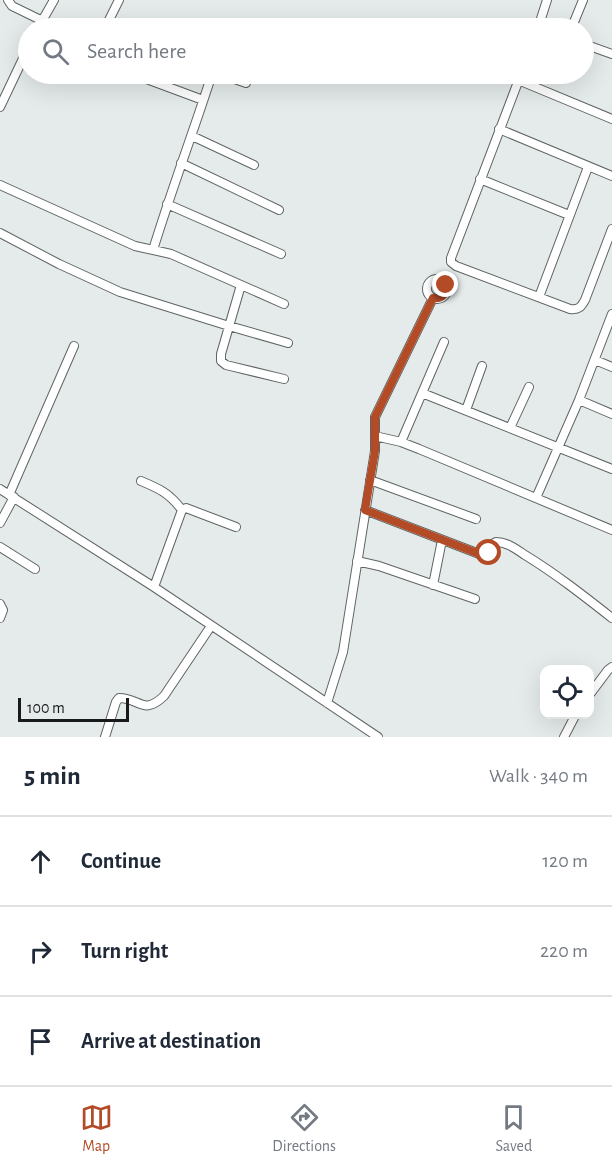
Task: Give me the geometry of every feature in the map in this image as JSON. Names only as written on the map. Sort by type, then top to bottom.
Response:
[{"type":"street","points":[[8,0],[12,6],[30,18]]},
{"type":"street","points":[[44,18],[54,0]]},
{"type":"street","points":[[110,18],[119,0]]},
{"type":"street","points":[[541,18],[547,0]]},
{"type":"street","points":[[575,18],[583,0]]},
{"type":"street","points":[[594,48],[612,54]]},
{"type":"street","points":[[0,107],[18,69]]},
{"type":"street","points":[[160,84],[203,100]]},
{"type":"street","points":[[153,250],[166,204],[209,84]]},
{"type":"street","points":[[516,84],[451,262],[456,266],[576,310],[585,300],[612,229]]},
{"type":"street","points":[[534,84],[612,119]]},
{"type":"street","points":[[499,129],[612,176]]},
{"type":"street","points":[[192,136],[254,165]]},
{"type":"street","points":[[181,163],[279,210]]},
{"type":"street","points":[[539,297],[588,167]]},
{"type":"street","points":[[480,178],[569,215]]},
{"type":"street","points":[[0,185],[135,246],[171,254],[284,304]]},
{"type":"street","points":[[166,204],[281,254]]},
{"type":"street","points":[[0,233],[68,268],[120,291],[288,343]]},
{"type":"street","points":[[241,285],[221,361],[226,365],[284,379]]},
{"type":"street","points":[[327,703],[343,652],[370,480],[375,417],[433,298]]},
{"type":"street","points":[[536,498],[579,400],[612,314]]},
{"type":"street","points":[[401,442],[444,342]]},
{"type":"street","points":[[0,523],[74,346]]},
{"type":"street","points":[[595,360],[612,367]]},
{"type":"street","points":[[466,410],[482,366]]},
{"type":"street","points":[[510,428],[529,387]]},
{"type":"street","points":[[422,393],[612,470]]},
{"type":"street","points":[[579,400],[612,414]]},
{"type":"street","points":[[375,436],[401,442],[612,530]]},
{"type":"street","points":[[370,480],[476,519]]},
{"type":"street","points":[[141,481],[167,492],[182,510]]},
{"type":"street","points":[[0,489],[154,587],[378,737]]},
{"type":"street","points":[[182,510],[186,508],[236,527]]},
{"type":"street","points":[[154,587],[182,510]]},
{"type":"street","points":[[365,510],[485,556],[488,555],[494,543],[507,544],[568,584],[612,618]]},
{"type":"street","points":[[433,585],[442,540]]},
{"type":"street","points":[[0,548],[35,569]]},
{"type":"street","points":[[357,561],[379,566],[475,599]]},
{"type":"street","points":[[0,604],[3,610],[0,618]]},
{"type":"street","points":[[105,737],[119,698],[143,706],[158,702],[211,626]]},
{"type":"street","points":[[594,689],[612,667]]},
{"type":"street","points":[[564,737],[573,719]]},
{"type":"route","points":[[446,285],[444,296],[433,298],[375,417],[375,451],[365,510],[482,555],[489,553]]}]
